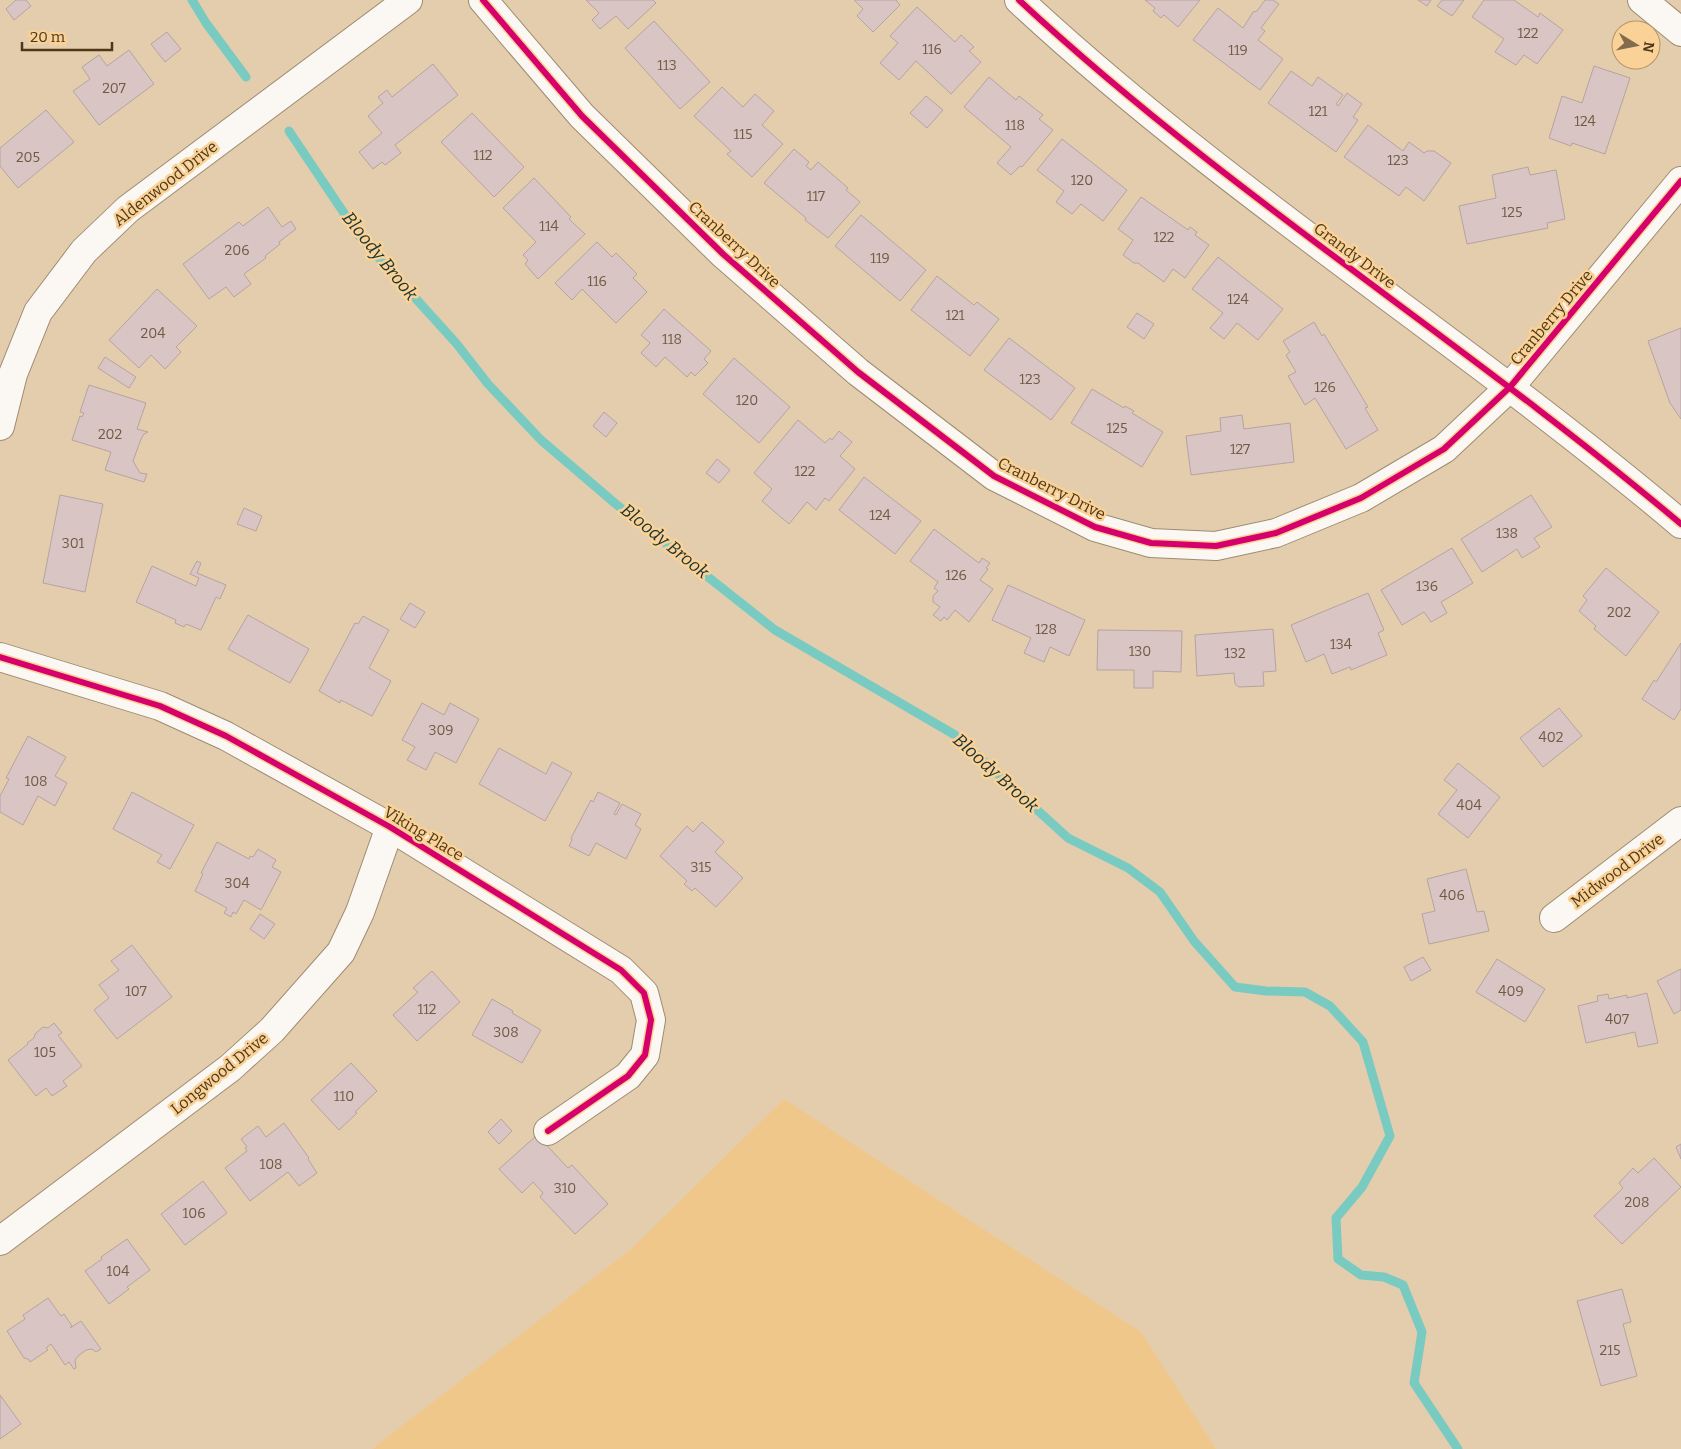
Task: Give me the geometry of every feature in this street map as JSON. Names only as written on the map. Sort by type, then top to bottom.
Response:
[{"type":"street","name":"Aldenwood Drive","points":[[0,426],[13,374],[38,312],[84,251],[128,209],[408,0]]},
{"type":"street","name":"Cranberry Drive","points":[[483,0],[582,116],[723,254],[858,372],[994,476],[1095,527],[1152,543],[1216,546],[1276,533],[1361,498],[1444,449],[1510,388],[1681,181]]},
{"type":"street","name":"Grandy Drive","points":[[1019,0],[1075,52],[1253,196],[1510,388],[1681,524]]},
{"type":"street","points":[[1642,0],[1681,32]]},
{"type":"street","name":"Viking Place","points":[[0,657],[160,706],[226,736],[390,827],[621,970],[644,992],[651,1020],[645,1055],[628,1076],[548,1131]]},
{"type":"street","name":"Midwood Drive","points":[[1554,918],[1681,821]]},
{"type":"street","name":"Longwood Drive","points":[[0,1241],[230,1068],[272,1030],[341,952],[360,912],[390,827]]},
{"type":"shaded area","points":[[784,1099],[1141,1332],[1216,1449],[372,1449],[631,1249]]},
{"type":"building","points":[[16,0],[26,0],[31,6],[14,20],[6,9]]},
{"type":"building","points":[[586,0],[653,0],[656,3],[628,29],[616,16],[600,29],[592,20],[599,13]]},
{"type":"building","points":[[854,0],[896,0],[900,5],[873,32],[857,16],[863,9]]},
{"type":"building","points":[[1145,0],[1200,0],[1178,27],[1164,15],[1161,18],[1153,11],[1155,8]]},
{"type":"building","points":[[1265,0],[1273,0],[1279,4],[1261,28],[1265,31],[1258,40],[1283,59],[1260,90],[1193,40],[1218,8],[1243,28],[1253,12],[1257,11]]},
{"type":"building","points":[[1418,0],[1431,0],[1427,6]]},
{"type":"building","points":[[1442,0],[1464,0],[1452,16],[1437,6]]},
{"type":"building","points":[[1484,0],[1514,0],[1538,17],[1540,13],[1563,30],[1537,64],[1524,55],[1516,65],[1495,52],[1504,39],[1472,17]]},
{"type":"building","points":[[917,7],[955,42],[961,35],[974,47],[969,51],[981,62],[951,94],[916,61],[899,80],[880,63],[898,43],[890,36]]},
{"type":"building","points":[[654,21],[710,82],[680,109],[625,48]]},
{"type":"building","points":[[167,32],[181,49],[165,62],[151,44]]},
{"type":"building","points":[[129,50],[154,84],[99,125],[73,91],[90,79],[82,67],[99,55],[107,66]]},
{"type":"building","points":[[433,64],[458,95],[395,145],[401,153],[385,165],[382,162],[373,169],[359,152],[382,133],[368,116],[383,103],[378,97],[387,90],[392,97]]},
{"type":"building","points":[[1594,66],[1630,78],[1605,154],[1572,143],[1571,146],[1549,138],[1562,96],[1582,103]]},
{"type":"building","points":[[1291,71],[1312,86],[1318,77],[1343,95],[1336,104],[1338,106],[1347,93],[1362,104],[1353,117],[1358,120],[1336,152],[1268,103]]},
{"type":"building","points":[[989,77],[1016,100],[1019,96],[1043,115],[1039,119],[1053,130],[1022,167],[1020,166],[1011,175],[997,163],[1011,147],[964,107]]},
{"type":"building","points":[[722,87],[743,107],[755,94],[774,111],[762,125],[783,144],[752,177],[727,154],[731,151],[694,116]]},
{"type":"building","points":[[926,96],[943,110],[927,128],[910,113]]},
{"type":"building","points":[[46,110],[74,142],[18,188],[0,166],[0,148]]},
{"type":"building","points":[[472,113],[524,167],[494,197],[441,142]]},
{"type":"building","points":[[1368,125],[1403,151],[1409,142],[1424,153],[1434,151],[1451,163],[1424,201],[1406,187],[1399,196],[1344,157]]},
{"type":"building","points":[[1062,139],[1127,190],[1103,221],[1081,204],[1072,214],[1056,202],[1064,191],[1037,170]]},
{"type":"building","points":[[794,149],[809,162],[806,166],[811,170],[818,162],[848,188],[846,190],[860,202],[828,238],[764,183]]},
{"type":"building","points":[[1528,167],[1530,175],[1556,170],[1565,219],[1547,223],[1548,228],[1467,244],[1459,206],[1496,198],[1492,175]]},
{"type":"building","points":[[534,178],[571,217],[569,219],[585,234],[538,279],[525,264],[528,260],[523,255],[536,242],[503,208]]},
{"type":"building","points":[[1141,197],[1188,230],[1190,227],[1197,232],[1195,235],[1209,245],[1185,278],[1173,269],[1164,282],[1138,263],[1134,263],[1123,255],[1133,240],[1118,229]]},
{"type":"building","points":[[268,207],[282,227],[291,221],[296,229],[279,242],[280,244],[265,256],[266,258],[244,274],[251,284],[234,297],[226,287],[209,299],[183,264],[239,222],[243,226]]},
{"type":"building","points":[[861,215],[926,270],[900,301],[835,246]]},
{"type":"building","points":[[597,242],[612,257],[616,253],[637,274],[633,278],[647,292],[616,323],[582,289],[572,300],[555,283]]},
{"type":"building","points":[[1218,257],[1283,309],[1258,340],[1237,323],[1224,339],[1210,328],[1223,313],[1192,289]]},
{"type":"building","points":[[937,276],[974,305],[977,302],[999,319],[970,356],[911,310]]},
{"type":"building","points":[[157,289],[197,326],[176,347],[181,352],[165,369],[151,355],[139,368],[109,340]]},
{"type":"building","points":[[664,309],[711,351],[704,359],[708,363],[695,376],[691,372],[687,377],[665,357],[656,367],[641,353],[650,343],[641,335]]},
{"type":"building","points":[[1137,313],[1154,324],[1144,339],[1127,327]]},
{"type":"building","points":[[1314,322],[1322,336],[1324,334],[1368,407],[1365,408],[1378,430],[1346,449],[1315,398],[1305,405],[1288,376],[1296,372],[1286,355],[1290,352],[1283,341]]},
{"type":"building","points":[[1681,328],[1681,419],[1670,403],[1648,341]]},
{"type":"building","points":[[1009,338],[1075,388],[1051,420],[984,370]]},
{"type":"building","points":[[105,357],[136,377],[129,388],[98,368]]},
{"type":"building","points":[[734,358],[790,407],[759,443],[703,394]]},
{"type":"building","points":[[89,385],[146,403],[137,429],[148,432],[141,439],[133,461],[140,473],[147,474],[144,482],[105,470],[111,452],[72,440],[80,416],[82,417],[84,413],[80,412]]},
{"type":"building","points":[[1092,389],[1124,408],[1125,406],[1134,411],[1132,413],[1163,432],[1142,467],[1071,423]]},
{"type":"building","points":[[604,412],[617,423],[606,437],[593,426]]},
{"type":"building","points":[[1242,415],[1244,429],[1290,423],[1294,462],[1191,475],[1186,436],[1221,431],[1220,418]]},
{"type":"building","points":[[798,420],[825,443],[830,438],[832,440],[839,431],[852,442],[840,456],[855,469],[829,501],[825,498],[816,510],[807,502],[789,524],[762,501],[772,489],[754,473]]},
{"type":"building","points":[[717,459],[730,470],[719,483],[706,473]]},
{"type":"building","points":[[864,477],[921,521],[895,554],[839,510]]},
{"type":"building","points":[[60,495],[103,504],[85,592],[43,583]]},
{"type":"building","points":[[1531,495],[1552,527],[1534,538],[1540,547],[1522,558],[1517,549],[1482,572],[1461,539]]},
{"type":"building","points":[[244,508],[262,516],[256,531],[237,524]]},
{"type":"building","points":[[934,529],[979,563],[982,558],[990,563],[980,580],[993,589],[969,622],[955,610],[947,620],[944,617],[941,621],[933,615],[940,607],[933,602],[933,596],[938,591],[934,588],[938,582],[910,561]]},
{"type":"building","points":[[1452,548],[1473,583],[1441,602],[1447,613],[1431,622],[1424,612],[1402,625],[1381,590]]},
{"type":"building","points":[[197,561],[201,563],[197,573],[226,585],[220,599],[216,597],[201,630],[186,624],[184,627],[175,623],[176,620],[136,602],[152,566],[196,586],[199,578],[190,574]]},
{"type":"building","points":[[1606,568],[1659,612],[1626,656],[1594,629],[1596,626],[1579,611],[1587,600],[1583,596]]},
{"type":"building","points":[[1008,585],[1085,620],[1069,656],[1050,647],[1044,662],[1024,653],[1031,638],[992,620]]},
{"type":"building","points":[[1368,593],[1384,630],[1378,633],[1387,655],[1351,670],[1350,667],[1332,674],[1324,654],[1306,662],[1291,625]]},
{"type":"building","points":[[410,603],[425,612],[415,628],[400,619]]},
{"type":"building","points":[[248,615],[309,649],[290,683],[228,649]]},
{"type":"building","points":[[363,616],[389,630],[369,668],[391,681],[372,716],[341,700],[340,703],[319,691],[355,623],[358,624]]},
{"type":"building","points":[[1273,629],[1276,671],[1263,672],[1264,686],[1239,687],[1235,684],[1234,673],[1197,676],[1195,635]]},
{"type":"building","points":[[1098,630],[1182,631],[1181,672],[1153,671],[1153,688],[1134,688],[1134,670],[1097,670]]},
{"type":"building","points":[[1681,643],[1681,709],[1674,720],[1642,699],[1654,680],[1656,682]]},
{"type":"building","points":[[422,703],[444,715],[450,703],[479,719],[456,763],[435,752],[426,770],[407,760],[415,747],[402,740]]},
{"type":"building","points":[[1559,708],[1582,736],[1543,767],[1520,738]]},
{"type":"building","points":[[28,736],[66,757],[55,776],[67,783],[55,806],[38,796],[23,825],[0,812],[0,796],[9,779],[6,778]]},
{"type":"building","points":[[499,748],[546,774],[552,762],[572,773],[545,821],[479,784]]},
{"type":"building","points":[[1458,763],[1500,797],[1468,838],[1438,814],[1457,790],[1444,780]]},
{"type":"building","points":[[132,792],[194,825],[170,869],[157,862],[162,855],[113,829]]},
{"type":"building","points":[[598,792],[620,803],[614,814],[616,815],[622,804],[641,814],[635,825],[641,829],[626,859],[596,843],[589,856],[569,846],[571,838],[591,800],[593,802]]},
{"type":"building","points":[[702,822],[724,842],[715,852],[743,878],[716,907],[695,888],[692,891],[684,884],[687,881],[660,856],[687,826],[693,832]]},
{"type":"building","points":[[217,842],[249,859],[250,856],[253,857],[258,849],[276,860],[272,867],[281,872],[261,910],[244,900],[236,914],[233,912],[231,917],[224,913],[227,908],[195,891],[203,874],[201,873]]},
{"type":"building","points":[[1466,869],[1477,912],[1484,911],[1489,931],[1429,944],[1422,914],[1435,911],[1427,879]]},
{"type":"building","points":[[260,914],[275,924],[264,939],[250,929]]},
{"type":"building","points":[[132,945],[172,997],[117,1039],[94,1010],[109,998],[99,985],[119,970],[111,961]]},
{"type":"building","points":[[1423,957],[1431,970],[1411,981],[1404,967]]},
{"type":"building","points":[[1497,959],[1545,989],[1525,1022],[1476,992]]},
{"type":"building","points":[[1681,969],[1681,1010],[1674,1014],[1657,981]]},
{"type":"building","points":[[432,971],[460,1002],[417,1041],[393,1015],[418,992],[413,988]]},
{"type":"building","points":[[1647,993],[1658,1043],[1638,1047],[1635,1032],[1586,1043],[1578,1006],[1598,1001],[1597,996],[1608,994],[1609,999],[1627,995],[1627,998]]},
{"type":"building","points":[[492,999],[541,1030],[522,1063],[472,1035]]},
{"type":"building","points":[[54,1023],[62,1033],[58,1035],[82,1066],[63,1081],[67,1086],[52,1096],[46,1088],[36,1096],[8,1060],[28,1044],[43,1027],[48,1028]]},
{"type":"building","points":[[351,1063],[377,1091],[339,1130],[311,1100]]},
{"type":"building","points":[[501,1119],[512,1131],[499,1144],[488,1132]]},
{"type":"building","points":[[284,1123],[309,1158],[317,1173],[299,1186],[288,1172],[250,1201],[225,1168],[247,1151],[245,1148],[247,1147],[241,1139],[258,1126],[266,1137]]},
{"type":"building","points":[[537,1135],[568,1168],[572,1165],[608,1204],[575,1234],[540,1197],[543,1193],[533,1182],[522,1193],[499,1169]]},
{"type":"building","points":[[1681,1144],[1681,1159],[1676,1147]]},
{"type":"building","points":[[1654,1158],[1681,1187],[1622,1244],[1594,1216],[1623,1188],[1619,1183],[1633,1168],[1638,1173]]},
{"type":"building","points":[[203,1181],[227,1213],[185,1245],[161,1214]]},
{"type":"building","points":[[127,1239],[150,1270],[127,1287],[129,1289],[109,1304],[85,1271]]},
{"type":"building","points":[[1622,1289],[1631,1322],[1623,1324],[1637,1376],[1601,1386],[1577,1301]]},
{"type":"building","points":[[48,1298],[61,1316],[64,1314],[72,1326],[70,1328],[81,1321],[101,1349],[96,1352],[92,1349],[86,1350],[75,1360],[76,1368],[74,1369],[69,1362],[65,1365],[51,1344],[46,1348],[48,1350],[30,1362],[24,1358],[7,1331],[25,1319],[23,1315]]},
{"type":"building","points":[[0,1395],[21,1424],[0,1439]]},
{"type":"waterway","name":"Bloody Brook","points":[[192,0],[206,23],[246,77]]},
{"type":"waterway","name":"Bloody Brook","points":[[289,131],[360,237],[456,343],[488,384],[541,440],[617,505],[775,630],[955,735],[1068,838],[1128,868],[1160,892],[1194,941],[1235,987],[1266,991],[1305,992],[1330,1006],[1363,1042],[1390,1136],[1362,1187],[1336,1218],[1338,1259],[1361,1275],[1384,1277],[1403,1285],[1422,1332],[1414,1383],[1458,1449]]},
{"type":"cycle path","points":[[483,0],[582,116],[723,254],[858,372],[994,476],[1095,527],[1151,543],[1216,546],[1276,533],[1361,498],[1444,449],[1510,387],[1681,181]]},
{"type":"cycle path","points":[[1019,0],[1098,70],[1179,137],[1262,202],[1516,392],[1681,524]]},
{"type":"cycle path","points":[[0,657],[160,706],[226,736],[390,827],[621,970],[644,993],[651,1020],[645,1055],[628,1076],[548,1131]]}]
